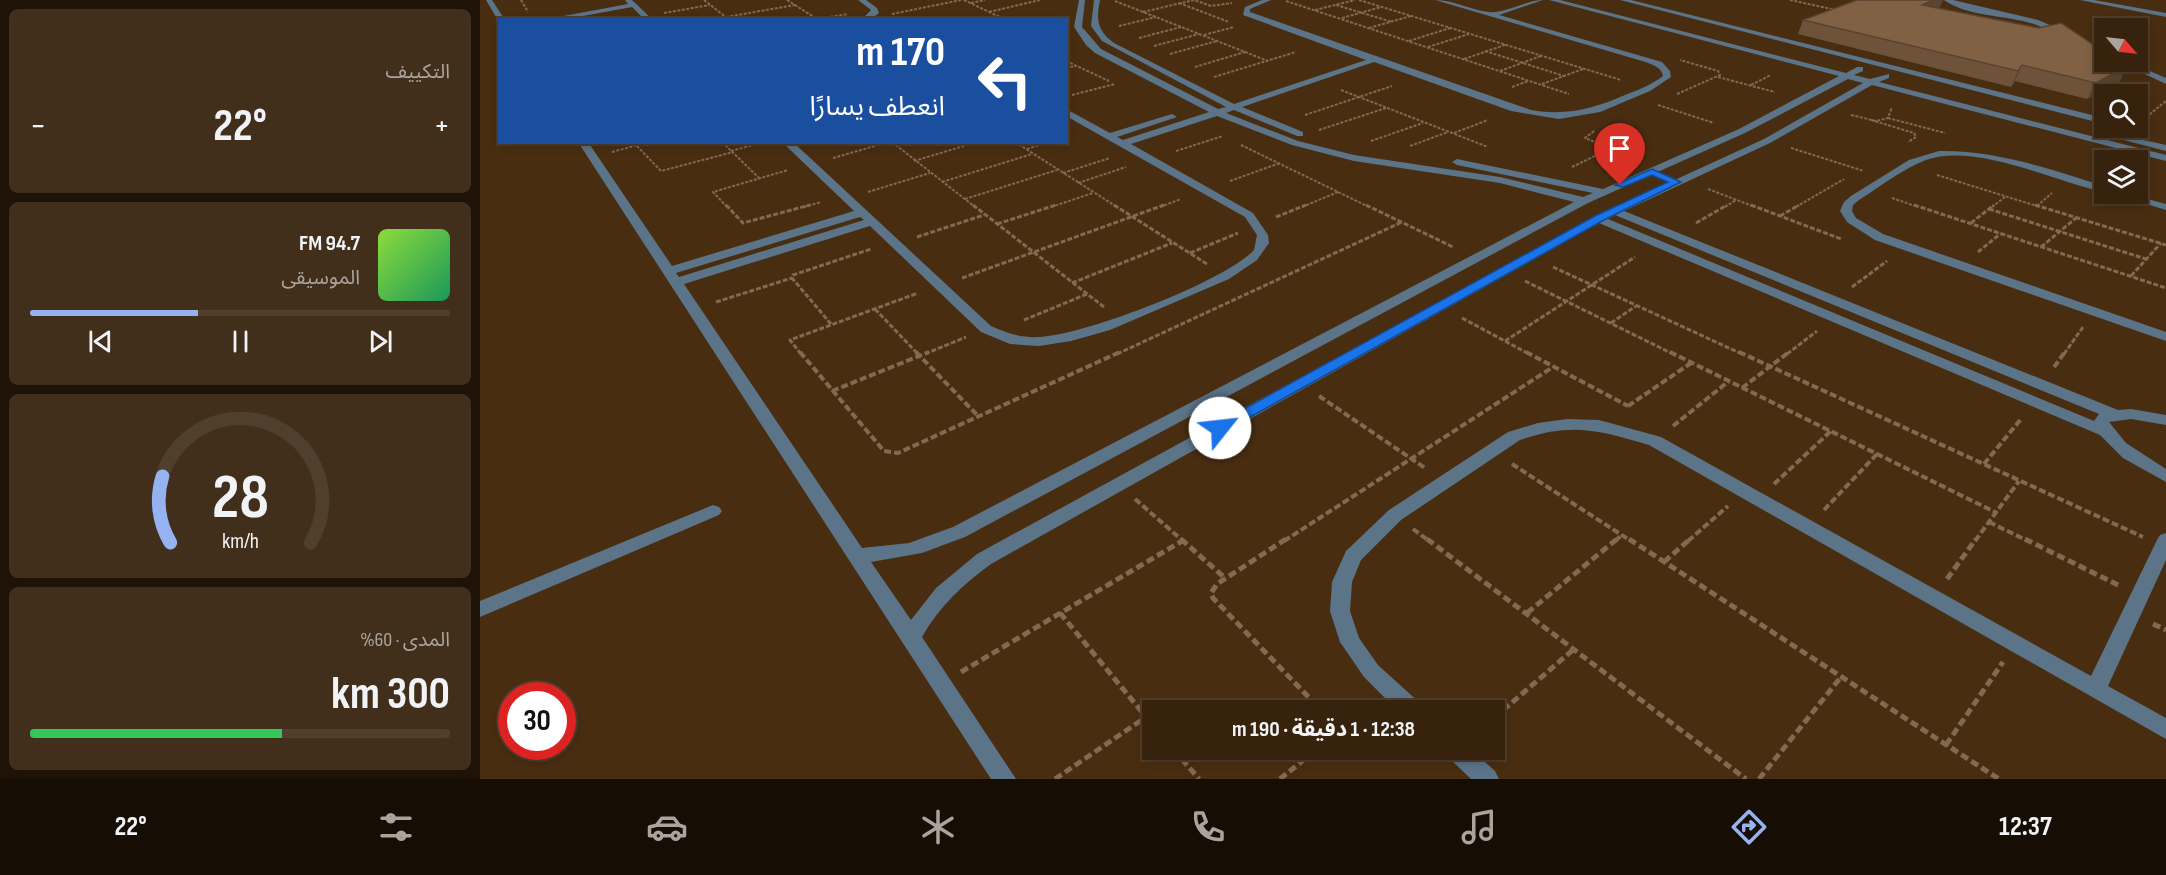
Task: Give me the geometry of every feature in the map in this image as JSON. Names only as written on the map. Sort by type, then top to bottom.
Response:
[{"type":"street","points":[[489,0],[501,18]]},
{"type":"street","points":[[861,0],[875,9],[875,13],[867,18]]},
{"type":"street","points":[[1082,0],[1078,27],[1082,35],[1098,51],[1205,106],[1269,135],[1323,151],[1500,180],[1584,201]]},
{"type":"street","points":[[1097,0],[1093,20],[1096,32],[1112,45],[1234,107],[1303,135],[1353,148],[1430,158]]},
{"type":"street","points":[[1268,0],[1247,8],[1246,13],[1514,109],[1559,117],[1579,116],[1607,107],[1667,77],[1666,71],[1659,64],[1438,0]]},
{"type":"street","points":[[1492,15],[1540,0]]},
{"type":"street","points":[[1552,0],[2166,158]]},
{"type":"street","points":[[1947,0],[1962,6],[2035,22],[2070,35]]},
{"type":"street","points":[[2083,0],[2166,15]]},
{"type":"street","points":[[2121,0],[2166,8]]},
{"type":"street","points":[[1620,3],[1886,76],[2054,119]]},
{"type":"street","points":[[1620,3],[2094,119]]},
{"type":"street","points":[[633,4],[648,18]]},
{"type":"street","points":[[556,18],[633,4]]},
{"type":"street","points":[[576,18],[633,4]]},
{"type":"street","points":[[1068,20],[1078,19]]},
{"type":"street","points":[[1122,144],[1373,60]]},
{"type":"street","points":[[857,555],[882,555],[908,551],[959,532],[1584,201],[1742,131],[1860,69]]},
{"type":"street","points":[[2146,72],[2166,81]]},
{"type":"street","points":[[911,637],[941,593],[984,559],[1598,219],[1767,141],[1870,82],[1886,76]]},
{"type":"street","points":[[1109,136],[1222,101],[1251,99]]},
{"type":"street","points":[[789,144],[865,218],[989,331],[1013,340],[1041,342],[1069,338],[1121,320],[1225,276],[1245,265],[1256,255],[1263,244],[1264,234],[1260,224],[1250,215],[1068,113]]},
{"type":"street","points":[[2148,133],[2166,137]]},
{"type":"street","points":[[2129,138],[2166,148]]},
{"type":"street","points":[[588,149],[1004,779]]},
{"type":"street","points":[[2094,186],[2019,165],[1975,156],[1937,154],[1923,157],[1887,178],[1848,204],[1846,211],[1851,220],[1879,237],[2166,337]]},
{"type":"street","points":[[1445,160],[1513,171],[1604,192]]},
{"type":"street","points":[[1652,172],[1676,182]]},
{"type":"street","points":[[2148,202],[2166,207]]},
{"type":"street","points":[[1614,211],[2116,415]]},
{"type":"street","points":[[672,276],[865,218]]},
{"type":"street","points":[[1598,219],[2105,431],[2130,455],[2166,476]]},
{"type":"street","points":[[1511,240],[1533,254]]},
{"type":"street","points":[[2105,431],[2101,422],[2106,416],[2147,416],[2166,420]]},
{"type":"street","points":[[1402,700],[1371,670],[1350,642],[1340,611],[1342,582],[1353,555],[1395,515],[1514,436],[1538,428],[1567,424],[1599,425],[1655,441],[2166,729]]},
{"type":"street","points":[[480,609],[713,511]]},
{"type":"street","points":[[2096,689],[2165,543]]},
{"type":"street","points":[[1467,760],[1487,779]]},
{"type":"path","points":[[521,0],[528,12]]},
{"type":"path","points":[[704,0],[728,18],[795,5]]},
{"type":"path","points":[[787,0],[814,18]]},
{"type":"path","points":[[891,14],[963,0],[1002,18]]},
{"type":"path","points":[[971,3],[985,0]]},
{"type":"path","points":[[989,12],[1040,0]]},
{"type":"path","points":[[1112,0],[1268,61]]},
{"type":"path","points":[[1142,12],[1194,0],[1211,6],[1236,2]]},
{"type":"path","points":[[1283,0],[1607,107]]},
{"type":"path","points":[[1314,10],[1357,0],[1366,2],[1649,88]]},
{"type":"path","points":[[1366,2],[1374,0]]},
{"type":"path","points":[[1790,0],[1840,11],[1830,15]]},
{"type":"path","points":[[648,18],[710,5]]},
{"type":"path","points":[[1336,5],[1392,22]]},
{"type":"path","points":[[1340,19],[1381,7]]},
{"type":"path","points":[[1369,28],[1412,16]]},
{"type":"path","points":[[1096,32],[1156,17]]},
{"type":"path","points":[[1112,45],[1182,27]]},
{"type":"path","points":[[1409,41],[1451,28]]},
{"type":"path","points":[[1127,53],[1199,34]]},
{"type":"path","points":[[1427,47],[1470,34]]},
{"type":"path","points":[[1142,62],[1218,41]]},
{"type":"path","points":[[1190,85],[1326,43]]},
{"type":"path","points":[[1462,59],[1506,45]]},
{"type":"path","points":[[1485,51],[1564,76]]},
{"type":"path","points":[[1168,75],[1246,52]]},
{"type":"path","points":[[1499,71],[1541,56]]},
{"type":"path","points":[[1068,68],[1077,66]]},
{"type":"path","points":[[1541,85],[1584,68]]},
{"type":"path","points":[[1718,76],[1802,100]]},
{"type":"path","points":[[1276,125],[1421,77]]},
{"type":"path","points":[[1313,79],[1497,151]]},
{"type":"path","points":[[1068,96],[1115,84]]},
{"type":"path","points":[[1871,120],[1888,118],[1895,100]]},
{"type":"path","points":[[2148,116],[2166,101]]},
{"type":"path","points":[[1654,104],[1742,131]]},
{"type":"path","points":[[1303,135],[1386,108]]},
{"type":"path","points":[[1826,108],[1914,133],[1916,137],[1907,142]]},
{"type":"path","points":[[1453,134],[1514,109]]},
{"type":"path","points":[[1353,148],[1424,122]]},
{"type":"path","points":[[1391,153],[1448,132]]},
{"type":"path","points":[[1078,183],[1222,136],[1478,259]]},
{"type":"path","points":[[1767,141],[1887,178]]},
{"type":"path","points":[[588,149],[643,144]]},
{"type":"path","points":[[724,144],[759,178]]},
{"type":"path","points":[[637,146],[658,171],[661,171],[758,144]]},
{"type":"path","points":[[883,144],[713,192],[740,222],[746,223],[931,173]]},
{"type":"path","points":[[893,144],[1121,320]]},
{"type":"path","points":[[914,160],[970,144]]},
{"type":"path","points":[[1018,144],[1225,276]]},
{"type":"path","points":[[1026,150],[1043,144]]},
{"type":"path","points":[[1567,169],[1609,149]]},
{"type":"path","points":[[1063,173],[1134,150]]},
{"type":"path","points":[[942,182],[1033,154]]},
{"type":"path","points":[[938,286],[1280,163]]},
{"type":"path","points":[[1780,216],[1869,164]]},
{"type":"path","points":[[1907,166],[2166,245]]},
{"type":"path","points":[[965,199],[1058,170]]},
{"type":"path","points":[[1868,190],[2166,288]]},
{"type":"path","points":[[997,225],[1094,192]]},
{"type":"path","points":[[1971,224],[2006,196]]},
{"type":"path","points":[[1675,236],[1737,200]]},
{"type":"path","points":[[1989,209],[2146,259]]},
{"type":"path","points":[[694,309],[792,278],[797,273],[985,215]]},
{"type":"path","points":[[2041,247],[2076,218]]},
{"type":"path","points":[[1072,283],[1173,243]]},
{"type":"path","points":[[2131,276],[2161,243]]},
{"type":"path","points":[[1834,300],[1908,247]]},
{"type":"path","points":[[1533,254],[1592,285],[2019,481],[2165,543]]},
{"type":"path","points":[[1505,341],[1635,257]]},
{"type":"path","points":[[1502,271],[1996,513]]},
{"type":"path","points":[[792,278],[831,324]]},
{"type":"path","points":[[832,391],[1088,294]]},
{"type":"path","points":[[1611,323],[1637,305]]},
{"type":"path","points":[[1439,306],[1628,406]]},
{"type":"path","points":[[875,309],[979,417]]},
{"type":"path","points":[[2041,384],[2095,312]]},
{"type":"path","points":[[1742,388],[1834,318]]},
{"type":"path","points":[[1599,425],[1692,363]]},
{"type":"path","points":[[1655,441],[1728,381]]},
{"type":"path","points":[[1301,383],[1445,482]]},
{"type":"path","points":[[1984,464],[2035,402]]},
{"type":"path","points":[[1664,562],[1831,431]]},
{"type":"path","points":[[1491,450],[1996,778]]},
{"type":"path","points":[[1807,527],[1877,454]]},
{"type":"path","points":[[1934,598],[2019,481]]},
{"type":"path","points":[[1119,484],[1226,579]]},
{"type":"path","points":[[1395,515],[1746,779]]},
{"type":"path","points":[[1989,522],[2140,596]]},
{"type":"path","points":[[1527,614],[1622,535]]},
{"type":"path","points":[[941,684],[1182,541]]},
{"type":"path","points":[[1060,613],[1142,712]]},
{"type":"path","points":[[1946,745],[2016,644]]},
{"type":"path","points":[[1505,709],[1574,649]]},
{"type":"path","points":[[1759,779],[1841,677]]},
{"type":"path","points":[[1055,779],[1142,720]]},
{"type":"path","points":[[1183,760],[1199,779]]},
{"type":"path","points":[[1280,779],[1304,760]]},
{"type":"building","points":[[1857,0],[1933,0],[1922,5],[2039,28],[2061,23],[2094,45],[2094,72],[2116,72],[2096,83],[2022,65],[2018,71],[1803,20]]},
{"type":"route","points":[[1220,428],[1598,219],[1676,182],[1652,172],[1620,185]]}]
